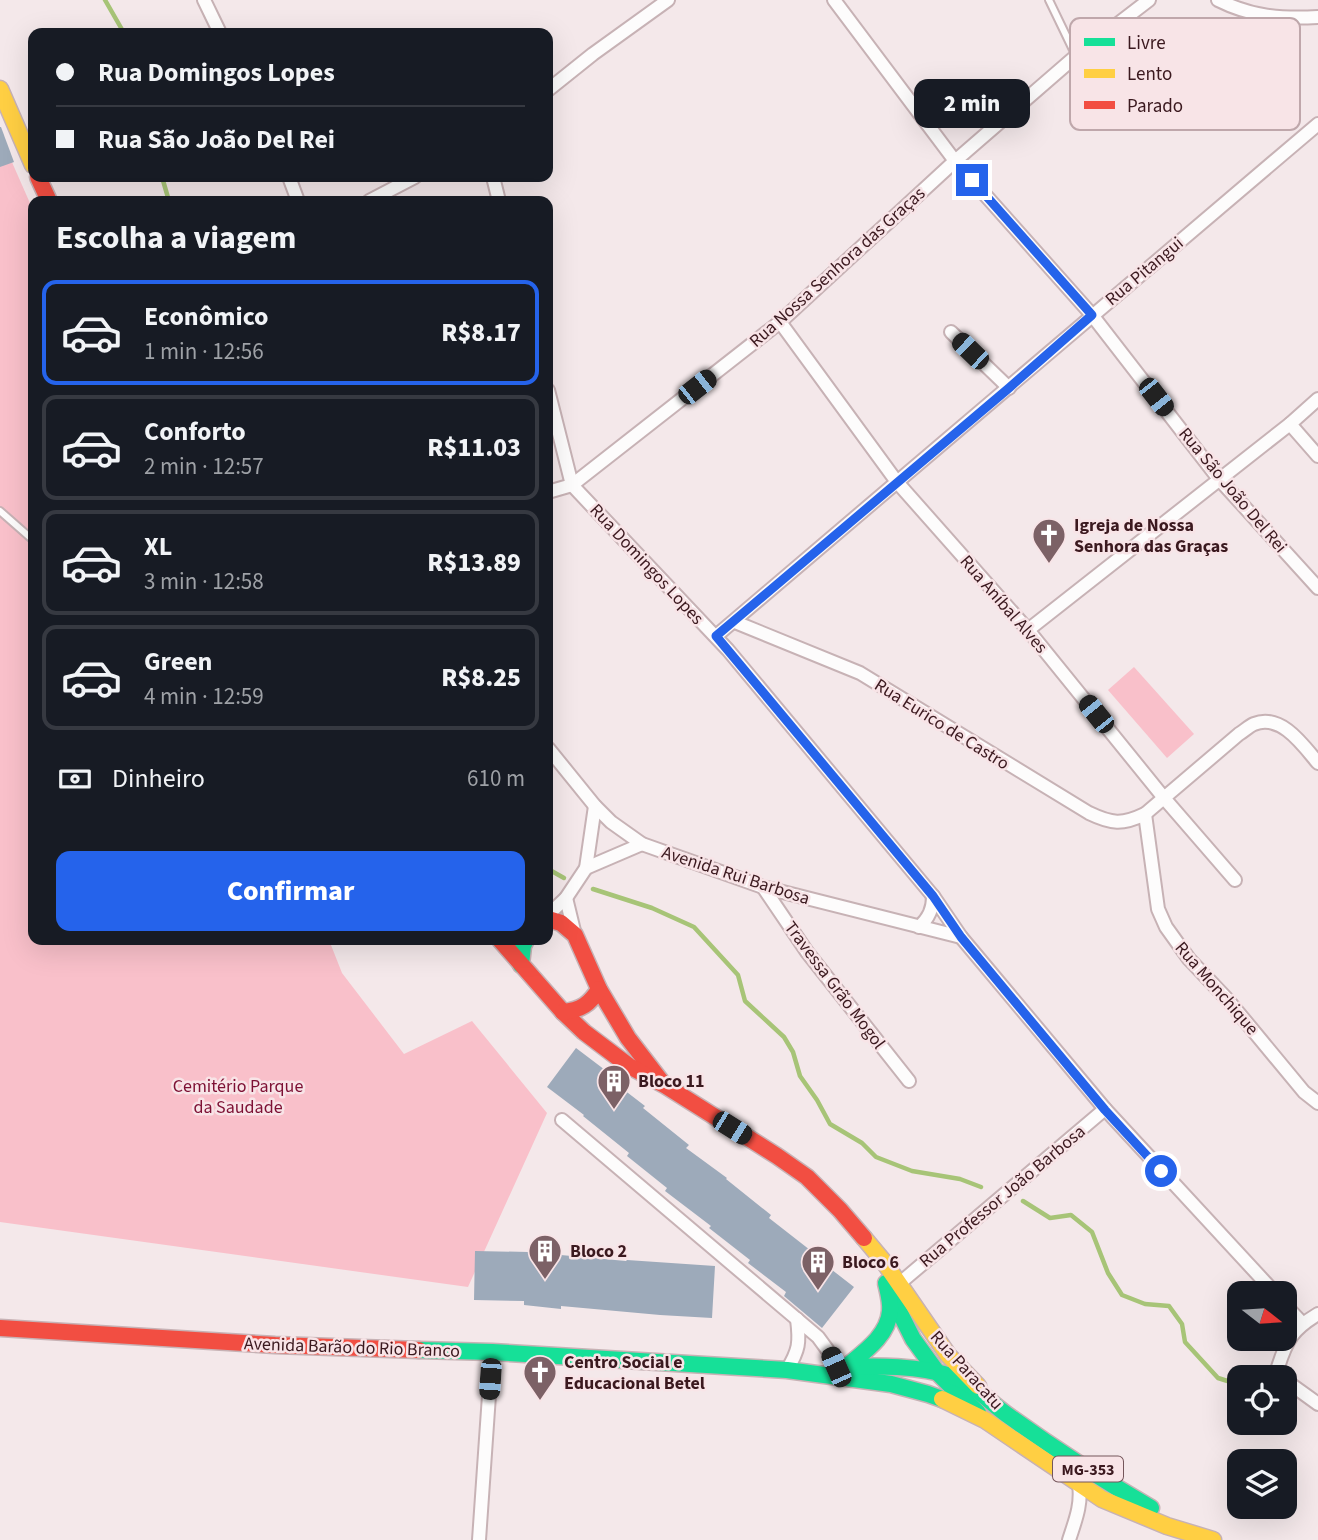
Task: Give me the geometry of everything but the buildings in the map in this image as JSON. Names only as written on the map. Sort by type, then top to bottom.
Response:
[{"type":"main road","points":[[0,89],[28,153]]},
{"type":"main road","points":[[553,919],[575,935]]},
{"type":"main road","name":"Rua Paracatu","points":[[575,935],[599,989],[628,1038],[666,1086]]},
{"type":"main road","name":"MG-353","points":[[504,945],[521,965]]},
{"type":"main road","points":[[521,965],[524,945]]},
{"type":"main road","name":"Rua Paracatu","points":[[521,965],[584,1032],[629,1066],[666,1086],[807,1177],[840,1210],[871,1248],[893,1283],[948,1355],[999,1409],[1127,1494],[1195,1533]]},
{"type":"main road","points":[[563,1012],[584,1008],[599,989]]},
{"type":"main road","points":[[841,1367],[869,1347],[884,1330],[891,1313],[893,1283]]},
{"type":"main road","name":"Rua Paracatu","points":[[893,1283],[913,1339],[937,1372],[985,1420],[1102,1499],[1167,1526],[1213,1540]]},
{"type":"main road","name":"Avenida Barão do Rio Branco","points":[[0,1328],[275,1345],[492,1352],[787,1370],[891,1384],[928,1394],[985,1420]]},
{"type":"main road","name":"Avenida Barão do Rio Branco","points":[[787,1370],[841,1367],[937,1372]]},
{"type":"main road","name":"MG-353","points":[[937,1372],[963,1381],[986,1398]]},
{"type":"street","points":[[204,0],[218,28]]},
{"type":"street","points":[[553,86],[668,0]]},
{"type":"street","name":"Rua São João Del Rei","points":[[834,0],[955,161],[1092,315],[1219,479],[1318,588]]},
{"type":"street","name":"Rua Nossa Senhora das Graças","points":[[1126,18],[1149,0]]},
{"type":"street","points":[[1218,0],[1250,13],[1280,18]]},
{"type":"street","points":[[1297,18],[1318,16]]},
{"type":"street","name":"Rua Nossa Senhora das Graças","points":[[553,491],[572,485],[780,321],[955,161],[1070,61]]},
{"type":"street","name":"Rua Pitangui","points":[[716,636],[1318,124]]},
{"type":"street","points":[[379,196],[405,182]]},
{"type":"street","name":"Rua Aníbal Alves","points":[[780,321],[897,482],[1028,630],[1164,798],[1235,880]]},
{"type":"street","points":[[951,332],[1009,388]]},
{"type":"street","points":[[1028,630],[1318,400]]},
{"type":"street","name":"Rua Domingos Lopes","points":[[553,410],[572,485],[716,636],[933,896],[961,937],[1105,1110],[1264,1281]]},
{"type":"street","points":[[1290,424],[1318,456]]},
{"type":"street","name":"Rua Eurico de Castro","points":[[735,622],[860,673],[1103,820],[1130,821],[1145,814]]},
{"type":"street","points":[[1145,814],[1254,724],[1277,725],[1288,731],[1318,763]]},
{"type":"street","name":"Avenida Rui Barbosa","points":[[553,754],[595,806],[611,822],[642,844],[763,887],[961,937]]},
{"type":"street","points":[[553,912],[566,898],[586,868],[595,806]]},
{"type":"street","name":"Rua Monchique","points":[[1145,814],[1158,909],[1166,927],[1189,959],[1227,999],[1304,1092],[1318,1103]]},
{"type":"street","points":[[586,868],[642,844]]},
{"type":"street","name":"Travessa Grão Mogol","points":[[763,887],[807,952],[909,1082]]},
{"type":"street","points":[[919,927],[929,915],[933,896]]},
{"type":"street","points":[[566,898],[575,935]]},
{"type":"street","name":"Rua Professor João Barbosa","points":[[893,1283],[1105,1110]]},
{"type":"street","points":[[562,1120],[818,1337],[841,1367]]},
{"type":"street","points":[[1318,1314],[1302,1323],[1285,1345],[1278,1367],[1289,1383],[1318,1404]]},
{"type":"street","points":[[1297,1318],[1302,1323]]},
{"type":"street","points":[[787,1370],[800,1340],[797,1319]]},
{"type":"street","points":[[479,1540],[492,1352]]},
{"type":"street","points":[[1069,1540],[1079,1512],[1079,1485]]},
{"type":"lane","points":[[1049,0],[1070,44]]},
{"type":"lane","points":[[0,511],[28,536]]},
{"type":"green space","name":"Cemitério Parque da Saudade","points":[[0,135],[28,199],[28,945],[331,945],[342,973],[404,1054],[472,1021],[547,1113],[468,1287],[0,1222]]},
{"type":"green space","points":[[1134,667],[1194,734],[1167,758],[1108,690]]},
{"type":"waterway","points":[[105,0],[121,28]]},
{"type":"waterway","points":[[163,182],[168,196]]},
{"type":"waterway","points":[[553,872],[564,878]]},
{"type":"waterway","points":[[593,889],[652,908],[694,927],[738,975],[745,1001],[784,1037],[793,1052],[800,1076],[830,1124],[862,1143],[876,1157],[912,1171],[960,1179],[981,1187]]},
{"type":"waterway","points":[[1023,1201],[1050,1218],[1071,1215],[1092,1232],[1108,1273],[1122,1295],[1145,1304],[1169,1306],[1182,1324],[1185,1342],[1218,1378],[1227,1381]]},
{"type":"traffic: fast","points":[[521,965],[524,945]]},
{"type":"traffic: fast","points":[[846,1367],[874,1343],[885,1328],[890,1308],[886,1283]]},
{"type":"traffic: fast","points":[[890,1293],[913,1339],[937,1372],[978,1413]]},
{"type":"traffic: fast","points":[[419,1350],[787,1370],[891,1384],[942,1399]]},
{"type":"traffic: fast","points":[[841,1367],[912,1368],[961,1380],[1059,1451],[1151,1508]]},
{"type":"traffic: slow","points":[[0,89],[28,153]]},
{"type":"traffic: slow","points":[[864,1238],[884,1262],[948,1355],[978,1386]]},
{"type":"traffic: slow","points":[[942,1399],[985,1420],[1102,1499],[1167,1526],[1213,1540]]},
{"type":"traffic: jam","points":[[40,182],[47,196]]},
{"type":"traffic: jam","points":[[553,921],[561,923],[575,935],[599,989],[628,1038],[661,1081]]},
{"type":"traffic: jam","points":[[504,945],[584,1032],[629,1066],[666,1086],[807,1177],[864,1238]]},
{"type":"traffic: jam","points":[[563,1012],[584,1005],[599,989]]},
{"type":"traffic: jam","points":[[0,1328],[275,1345],[419,1350]]},
{"type":"place","name":"Igreja de Nossa Senhora das Graças","points":[[1049,565]]},
{"type":"place","name":"Bloco 11","points":[[614,1111]]},
{"type":"place","name":"Bloco 2","points":[[545,1281]]},
{"type":"place","name":"Bloco 6","points":[[818,1292]]},
{"type":"place","name":"Centro Social e Educacional Betel","points":[[540,1402]]},
{"type":"route","points":[[972,180],[1092,315],[716,636],[933,896],[961,937],[1025,1014],[1105,1110],[1161,1171]]}]
